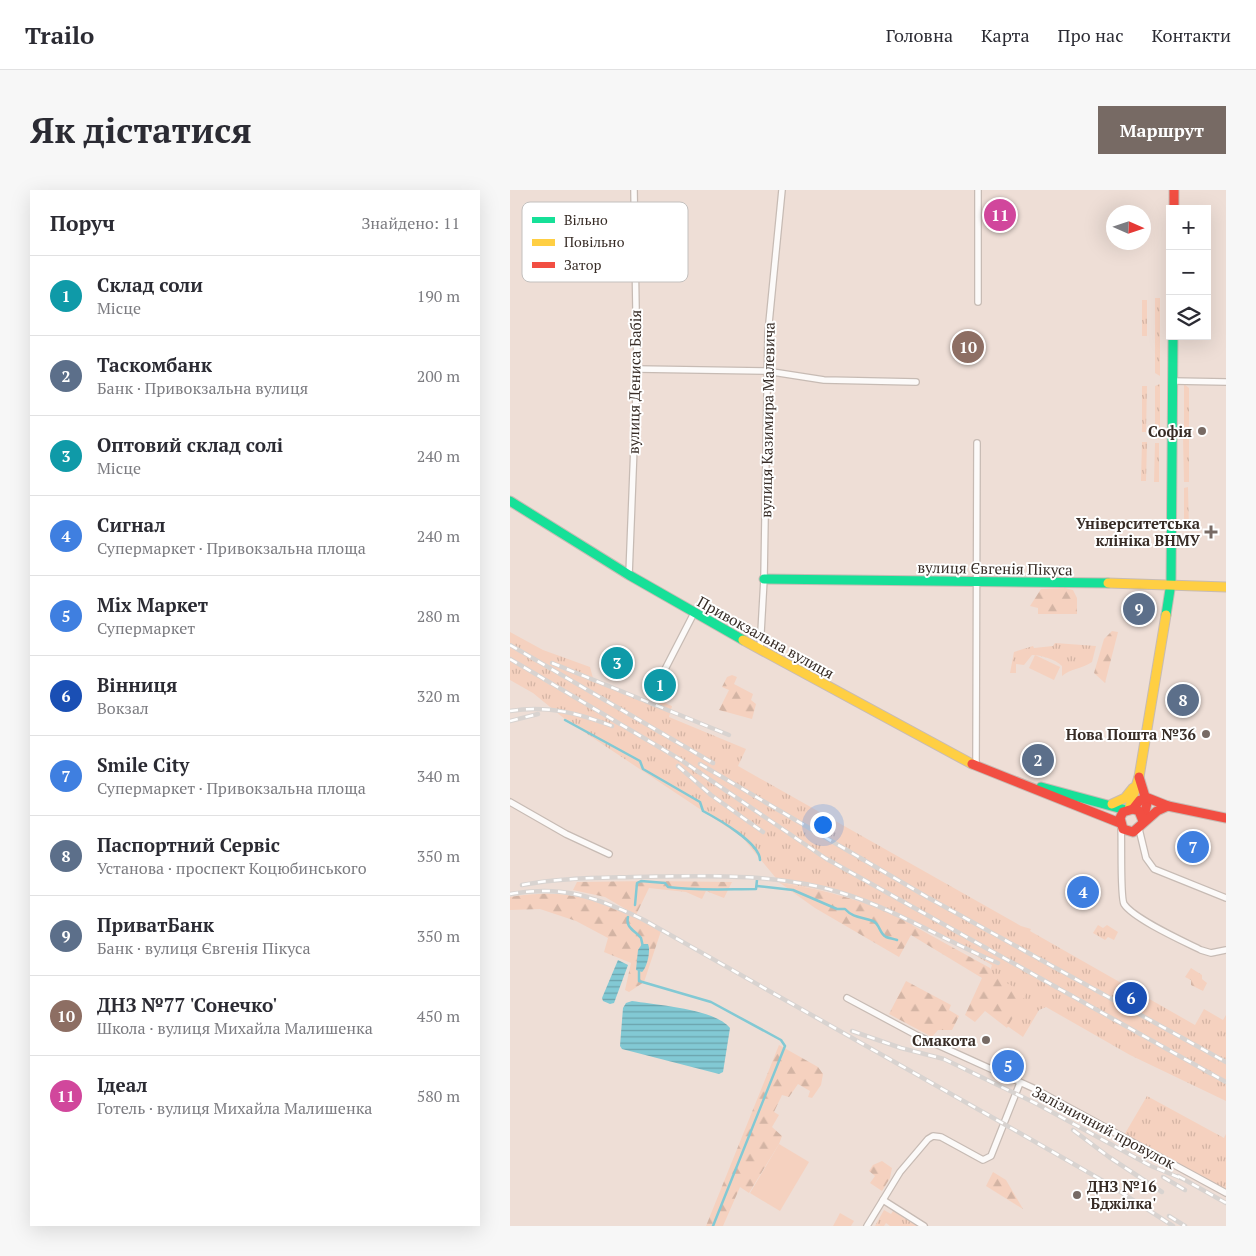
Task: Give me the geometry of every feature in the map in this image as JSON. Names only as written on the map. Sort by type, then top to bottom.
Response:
[{"type":"main road","points":[[1174,190],[1174,205]]},
{"type":"main road","points":[[1129,809],[1139,777],[1171,584],[1174,340]]},
{"type":"main road","name":"Привокзальна вулиця","points":[[510,501],[629,575],[760,650],[976,766],[1017,781]]},
{"type":"main road","name":"вулиця Євгенія Пікуса","points":[[764,579],[1171,584],[1226,587]]},
{"type":"main road","points":[[1139,777],[1148,798],[1148,808],[1142,825]]},
{"type":"main road","points":[[1112,804],[1131,793],[1139,777]]},
{"type":"main road","points":[[1017,781],[1139,811],[1142,825]]},
{"type":"main road","points":[[1017,781],[1120,824],[1130,832],[1142,825],[1154,812],[1168,806]]},
{"type":"main road","points":[[1120,824],[1121,815],[1140,800],[1148,798],[1168,806],[1226,818]]},
{"type":"street","name":"вулиця Казимира Малевича","points":[[760,650],[764,579],[766,372],[782,190]]},
{"type":"street","points":[[978,190],[978,302]]},
{"type":"street","name":"вулиця Дениса Бабія","points":[[629,575],[637,369],[636,282]]},
{"type":"street","points":[[637,369],[766,372],[824,380],[916,382]]},
{"type":"street","points":[[1173,381],[1226,382]]},
{"type":"street","points":[[976,766],[978,443]]},
{"type":"street","points":[[661,677],[694,613]]},
{"type":"street","points":[[510,802],[566,834],[609,854]]},
{"type":"street","points":[[1120,824],[1123,859],[1121,888],[1124,903],[1135,915],[1201,950],[1211,953],[1226,950]]},
{"type":"street","points":[[1142,825],[1146,858],[1154,869],[1226,898]]},
{"type":"street","name":"Залізничний провулок","points":[[847,998],[918,1036],[1020,1083],[1226,1193]]},
{"type":"street","points":[[867,1226],[900,1172],[928,1138],[933,1136],[941,1137],[983,1160],[991,1156],[1020,1083]]},
{"type":"street","points":[[883,1200],[924,1226]]},
{"type":"green space","points":[[1155,298],[1160,298],[1160,376],[1155,373]]},
{"type":"green space","points":[[1142,300],[1147,300],[1147,336],[1142,336]]},
{"type":"green space","points":[[1160,384],[1160,439],[1155,439],[1155,386]]},
{"type":"green space","points":[[1184,384],[1189,388],[1189,432],[1184,432]]},
{"type":"green space","points":[[1142,386],[1147,386],[1146,432],[1142,432]]},
{"type":"green space","points":[[1183,435],[1189,435],[1189,482],[1184,482]]},
{"type":"green space","points":[[1142,442],[1147,442],[1146,481],[1141,481]]},
{"type":"green space","points":[[1155,443],[1159,443],[1159,482],[1154,482]]},
{"type":"green space","points":[[1188,487],[1189,529],[1184,529],[1184,488]]},
{"type":"green space","points":[[1065,588],[1073,590],[1077,598],[1077,614],[1038,614],[1038,608],[1030,606],[1041,589]]},
{"type":"green space","points":[[1112,631],[1118,632],[1105,683],[1094,673],[1104,639]]},
{"type":"green space","points":[[510,632],[543,650],[590,667],[593,678],[657,708],[660,701],[672,706],[669,717],[746,749],[738,766],[1021,926],[1031,929],[1030,931],[1195,1025],[1204,1009],[1223,1020],[1226,1015],[1226,1101],[1130,1055],[1046,1007],[1039,1010],[1023,1037],[1003,1023],[988,977],[992,965],[928,929],[879,906],[842,895],[780,883],[742,837],[566,720],[533,693],[510,680]]},
{"type":"green space","points":[[1055,643],[1096,646],[1092,662],[1069,671],[1062,676],[1062,666],[1056,661],[1032,655],[1024,665],[1016,664],[1016,673],[1010,673],[1014,652],[1033,646],[1034,648],[1053,646]]},
{"type":"green space","points":[[1035,655],[1060,667],[1054,680],[1029,668]]},
{"type":"green space","points":[[732,675],[737,677],[734,684],[753,694],[751,700],[756,704],[752,719],[719,710],[729,690],[722,687],[727,677]]},
{"type":"green space","points":[[577,882],[732,882],[724,898],[706,891],[702,899],[686,892],[649,888],[635,917],[661,931],[644,982],[629,992],[625,990],[631,963],[604,952],[608,938],[576,921],[540,909],[510,910],[510,897],[556,894],[584,898],[628,914],[629,911],[605,897],[573,890]]},
{"type":"green space","points":[[780,883],[815,889],[848,898],[914,921],[912,925],[990,968],[993,975],[1026,994],[1007,1028],[985,1011],[975,1022],[965,1015],[982,978],[911,935],[899,957],[815,908]]},
{"type":"green space","points":[[1098,925],[1103,928],[1107,925],[1118,932],[1114,940],[1108,937],[1105,940],[1093,933]]},
{"type":"green space","points":[[1191,968],[1202,975],[1202,979],[1207,983],[1203,991],[1191,985],[1191,980],[1185,977]]},
{"type":"green space","points":[[906,981],[951,1005],[949,1010],[959,1016],[952,1030],[938,1030],[932,1037],[889,1014]]},
{"type":"green space","points":[[779,1045],[818,1067],[823,1074],[821,1085],[812,1098],[808,1097],[810,1091],[798,1084],[789,1097],[782,1095],[774,1112],[779,1115],[772,1127],[782,1136],[779,1144],[749,1193],[740,1187],[723,1226],[706,1226]]},
{"type":"green space","points":[[1147,1096],[1224,1138],[1226,1134],[1226,1193],[1123,1137]]},
{"type":"green space","points":[[779,1144],[809,1162],[780,1211],[750,1193]]},
{"type":"green space","points":[[882,1161],[892,1168],[890,1178],[882,1191],[870,1183],[875,1176],[869,1171],[873,1165]]},
{"type":"green space","points":[[993,1172],[1006,1180],[1023,1209],[986,1186]]},
{"type":"green space","points":[[884,1210],[891,1214],[893,1211],[917,1226],[890,1226],[886,1223],[884,1226],[875,1226]]},
{"type":"green space","points":[[840,1213],[854,1221],[851,1226],[833,1226]]},
{"type":"water","points":[[642,944],[648,944],[649,955],[642,972],[636,970],[638,950]]},
{"type":"water","points":[[618,960],[628,965],[614,1003],[610,1004],[603,1001],[602,998]]},
{"type":"water","points":[[632,1001],[699,1012],[723,1022],[730,1028],[723,1072],[719,1074],[622,1049],[620,1046],[623,1008],[626,1003]]},
{"type":"waterway","points":[[565,720],[640,761],[643,769],[700,802],[703,811],[746,839],[758,853],[760,860]]},
{"type":"waterway","points":[[635,905],[637,883],[641,881],[665,883],[668,887],[679,888],[756,889],[757,880]]},
{"type":"waterway","points":[[757,886],[793,890],[837,909],[845,909],[855,916],[873,921],[886,937],[897,940]]},
{"type":"waterway","points":[[628,917],[628,924],[641,938],[643,947]]},
{"type":"waterway","points":[[639,970],[639,981],[711,1002],[781,1040],[785,1046],[713,1226]]},
{"type":"railway","points":[[510,645],[713,763]]},
{"type":"railway","points":[[510,659],[681,760],[825,858],[1226,1082]]},
{"type":"railway","points":[[552,663],[729,735]]},
{"type":"railway","points":[[510,711],[524,709],[562,711],[612,726]]},
{"type":"railway","points":[[510,721],[538,714]]},
{"type":"railway","points":[[700,764],[927,897],[1226,1062]]},
{"type":"railway","points":[[678,766],[711,795],[763,832]]},
{"type":"railway","points":[[522,885],[577,879],[684,876],[764,878],[817,886],[882,908],[998,963]]},
{"type":"railway","points":[[510,894],[547,891],[579,895],[595,899],[644,920],[1105,1182],[1173,1226]]},
{"type":"railway","points":[[852,1031],[901,1048],[944,1059],[1037,1104],[1151,1166],[1183,1179]]},
{"type":"railway","points":[[1073,1130],[1109,1157],[1162,1192]]},
{"type":"railway","points":[[1178,1176],[1226,1203]]},
{"type":"railway","points":[[1163,1177],[1185,1190]]},
{"type":"railway","points":[[1169,1216],[1185,1226]]},
{"type":"traffic: fast","points":[[1166,615],[1171,583],[1173,340]]},
{"type":"traffic: fast","points":[[510,501],[629,575],[743,640]]},
{"type":"traffic: fast","points":[[764,579],[1108,583]]},
{"type":"traffic: fast","points":[[1041,787],[1126,810]]},
{"type":"traffic: slow","points":[[1108,583],[1226,587]]},
{"type":"traffic: slow","points":[[1129,809],[1139,777],[1166,615]]},
{"type":"traffic: slow","points":[[743,640],[972,764]]},
{"type":"traffic: slow","points":[[1112,804],[1125,798],[1133,788]]},
{"type":"traffic: jam","points":[[1174,190],[1174,205]]},
{"type":"traffic: jam","points":[[972,764],[1120,823]]},
{"type":"traffic: jam","points":[[1139,777],[1147,803],[1143,821]]},
{"type":"traffic: jam","points":[[1133,809],[1140,800],[1148,798],[1168,806],[1226,818]]},
{"type":"traffic: jam","points":[[1143,821],[1139,811],[1133,809],[1123,812],[1120,818],[1123,829],[1133,832],[1157,811],[1168,806]]},
{"type":"place","name":"Ідеал","points":[[1000,215]]},
{"type":"place","name":"ДНЗ №77 'Сонечко'","points":[[968,347]]},
{"type":"place","name":"Софія","points":[[1202,431]]},
{"type":"place","name":"Університетська клініка ВНМУ","points":[[1211,532]]},
{"type":"place","name":"ПриватБанк","points":[[1139,609]]},
{"type":"place","name":"Оптовий склад солі","points":[[617,663]]},
{"type":"place","name":"Склад соли","points":[[660,685]]},
{"type":"place","name":"Паспортний Сервіс","points":[[1183,700]]},
{"type":"place","name":"Нова Пошта №36","points":[[1206,734]]},
{"type":"place","name":"Таскомбанк","points":[[1038,760]]},
{"type":"place","name":"Smile City","points":[[1193,847]]},
{"type":"place","name":"Сигнал","points":[[1083,892]]},
{"type":"place","name":"Вінниця","points":[[1131,998]]},
{"type":"place","name":"Смакота","points":[[986,1040]]},
{"type":"place","name":"Mix Маркет","points":[[1008,1066]]},
{"type":"place","name":"ДНЗ №16 'Бджілка'","points":[[1077,1195]]}]
